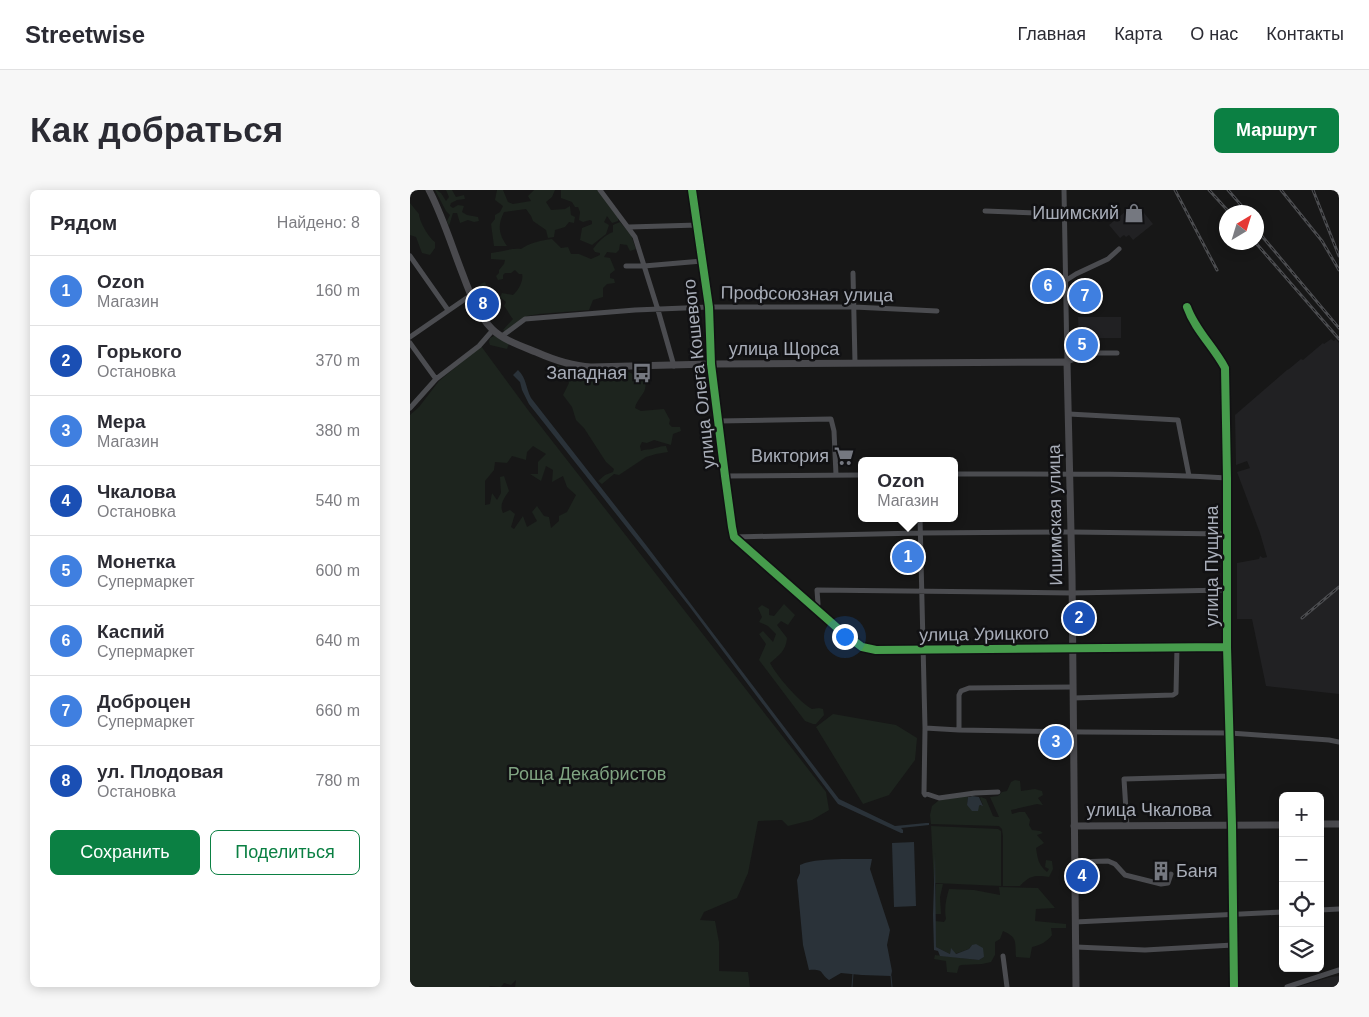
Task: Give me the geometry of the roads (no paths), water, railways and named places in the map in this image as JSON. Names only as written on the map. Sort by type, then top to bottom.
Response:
[{"type":"main road","name":"улица Щорса","points":[[429,190],[471,295],[480,313],[493,330],[522,347],[575,366],[591,368],[711,364],[1067,362]]},
{"type":"main road","name":"Ишимская улица","points":[[1067,362],[1074,698],[1076,987]]},
{"type":"main road","points":[[1324,824],[1339,824]]},
{"type":"main road","name":"улица Чкалова","points":[[1074,826],[1279,825]]},
{"type":"street","points":[[600,190],[635,237],[674,366]]},
{"type":"street","name":"улица Олега Кошевого","points":[[692,190],[709,307],[711,364],[724,476],[734,537]]},
{"type":"street","name":"Ишимская улица","points":[[1064,190],[1067,362]]},
{"type":"street","points":[[986,211],[1064,214]]},
{"type":"street","points":[[629,228],[698,224]]},
{"type":"street","points":[[1065,282],[1076,274],[1108,259],[1119,249]]},
{"type":"street","points":[[410,256],[448,310]]},
{"type":"street","points":[[626,266],[702,261]]},
{"type":"street","points":[[853,274],[855,363]]},
{"type":"street","points":[[410,337],[471,295]]},
{"type":"street","name":"Профсоюзная улица","points":[[502,336],[525,319],[635,310],[709,307],[854,307],[937,311]]},
{"type":"street","name":"улица Пущина","points":[[1187,307],[1195,323],[1225,368],[1227,647],[1234,987]]},
{"type":"street","points":[[410,408],[436,379],[479,346],[493,330]]},
{"type":"street","points":[[410,343],[436,379]]},
{"type":"street","name":"улица Щорса","points":[[1067,362],[1092,353],[1117,352]]},
{"type":"street","points":[[1068,414],[1178,420],[1189,476]]},
{"type":"street","points":[[718,421],[831,419],[834,431],[836,475]]},
{"type":"street","points":[[958,474],[1070,474],[1227,478]]},
{"type":"street","points":[[724,476],[858,475]]},
{"type":"street","points":[[920,522],[924,794],[939,798],[998,792]]},
{"type":"street","points":[[734,537],[1071,532],[1226,534]]},
{"type":"street","points":[[734,537],[816,610],[818,604],[817,590],[1072,592],[1227,590]]},
{"type":"street","name":"улица Урицкого","points":[[816,610],[862,647],[876,650],[1227,647]]},
{"type":"street","points":[[1074,698],[1173,695],[1176,693],[1177,647]]},
{"type":"street","points":[[959,730],[959,695],[961,691],[969,688],[1073,688]]},
{"type":"street","points":[[924,728],[1073,732],[1230,733],[1339,742]]},
{"type":"street","points":[[1127,826],[1124,779],[1231,776]]},
{"type":"street","points":[[1076,862],[1108,861],[1115,864],[1125,875],[1161,884],[1168,882],[1171,874]]},
{"type":"street","points":[[1324,910],[1339,909]]},
{"type":"street","points":[[1075,922],[1279,912]]},
{"type":"street","points":[[1076,947],[1145,950],[1233,945]]},
{"type":"street","points":[[1003,956],[1007,987]]},
{"type":"street","points":[[1287,987],[1339,970]]},
{"type":"waterway","points":[[852,987],[853,974]]},
{"type":"waterway","points":[[891,976],[892,987]]},
{"type":"railway","points":[[1175,190],[1217,270]]},
{"type":"railway","points":[[1209,190],[1223,205]]},
{"type":"railway","points":[[1228,190],[1241,205]]},
{"type":"railway","points":[[1281,190],[1322,241],[1339,270]]},
{"type":"railway","points":[[1313,190],[1339,256]]},
{"type":"railway","points":[[1264,239],[1339,328]]},
{"type":"railway","points":[[1262,250],[1339,339]]},
{"type":"railway","points":[[1302,618],[1339,587]]},
{"type":"place","name":"Ишимский","points":[[1134,213]]},
{"type":"place","name":"Каспий","points":[[1048,286]]},
{"type":"place","name":"Доброцен","points":[[1085,296]]},
{"type":"place","name":"ул. Плодовая","points":[[483,304]]},
{"type":"place","name":"Монетка","points":[[1082,345]]},
{"type":"place","name":"Западная","points":[[642,373]]},
{"type":"place","name":"Виктория","points":[[844,456]]},
{"type":"place","name":"Ozon","points":[[908,557]]},
{"type":"place","name":"Горького","points":[[1079,618]]},
{"type":"place","name":"Мера","points":[[1056,742]]},
{"type":"place","name":"Баня","points":[[1161,871]]},
{"type":"place","name":"Чкалова","points":[[1082,876]]},
{"type":"park label","name":"Роща Декабристов","points":[[587,774]]}]
